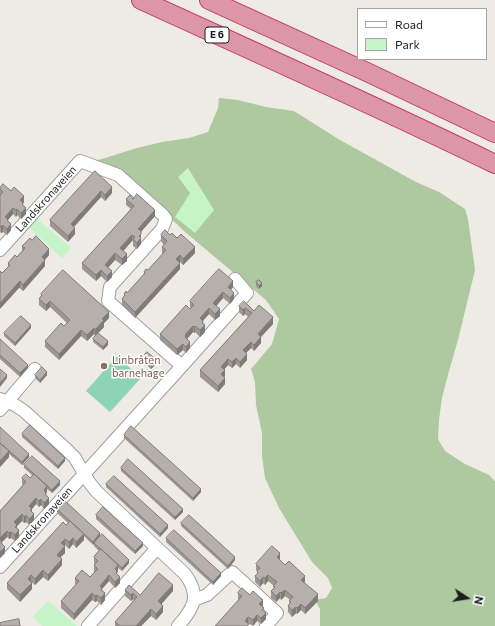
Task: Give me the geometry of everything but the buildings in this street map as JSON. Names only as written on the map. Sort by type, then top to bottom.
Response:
[{"type":"highway","name":"E 6","points":[[141,0],[495,164]]},
{"type":"highway","name":"E 6","points":[[209,0],[369,73],[495,133]]},
{"type":"street","name":"Landskronaveien","points":[[0,250],[80,161],[118,175],[166,219],[162,229],[110,287],[108,301],[182,366]]},
{"type":"street","name":"Landskronaveien","points":[[0,567],[247,293],[235,279]]},
{"type":"street","points":[[2,404],[35,369]]},
{"type":"street","points":[[2,404],[15,405],[24,411],[66,449],[75,458],[96,491],[185,574],[191,582],[194,592],[194,600],[191,609],[178,626]]},
{"type":"street","points":[[88,626],[157,548]]},
{"type":"street","points":[[194,600],[207,595],[232,572],[277,613],[266,626]]},
{"type":"green space","points":[[219,98],[238,100],[266,107],[294,111],[340,140],[416,182],[439,192],[465,209],[468,219],[475,270],[442,398],[438,439],[445,451],[465,464],[489,475],[495,481],[495,626],[320,626],[320,609],[315,600],[326,598],[332,588],[328,578],[312,562],[279,508],[265,478],[262,456],[262,433],[256,405],[255,382],[251,369],[272,344],[279,319],[266,300],[185,232],[158,206],[89,163],[137,148],[189,138],[208,132],[218,108]]},
{"type":"green space","points":[[188,168],[214,210],[195,233],[175,217],[190,193],[178,177]]},
{"type":"green space","points":[[35,217],[71,248],[62,258],[27,226]]},
{"type":"green space","points":[[117,356],[141,378],[110,412],[86,391]]},
{"type":"green space","points":[[48,601],[77,626],[42,626],[33,617]]},
{"type":"place","name":"Linbråten barnehage","points":[[104,366]]}]
